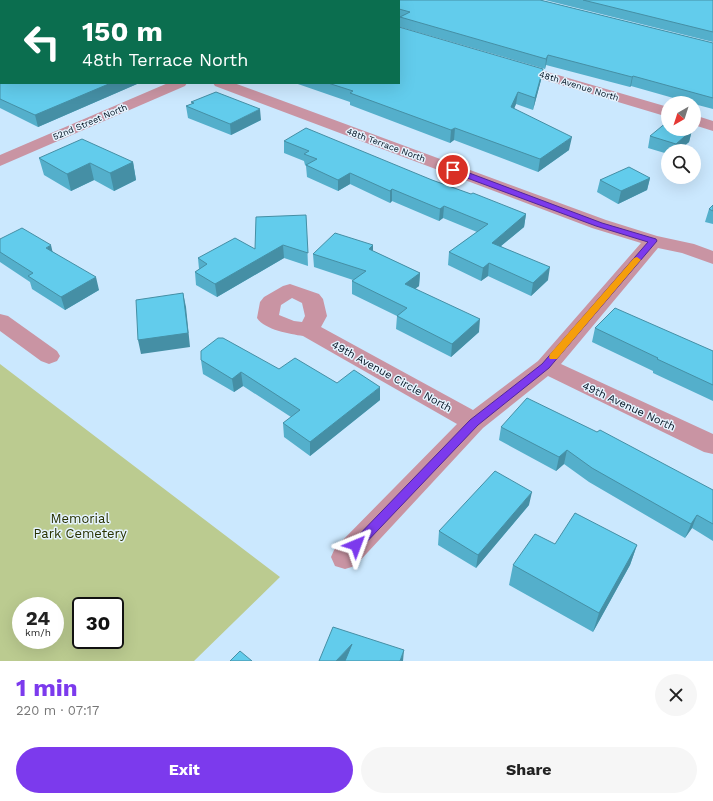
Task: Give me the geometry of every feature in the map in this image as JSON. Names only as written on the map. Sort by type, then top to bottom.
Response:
[{"type":"street","name":"48th Avenue North","points":[[504,63],[661,110]]},
{"type":"street","name":"52nd Street North","points":[[4,156],[178,84]]},
{"type":"street","name":"48th Terrace North","points":[[223,84],[599,224],[653,241],[687,248],[713,258]]},
{"type":"street","points":[[701,122],[713,126]]},
{"type":"street","points":[[346,556],[474,422],[546,366],[653,241]]},
{"type":"street","points":[[0,321],[49,356]]},
{"type":"street","name":"49th Avenue Circle North","points":[[309,330],[474,422]]},
{"type":"street","name":"49th Avenue North","points":[[546,366],[713,445]]},
{"type":"green space","name":"Memorial Park Cemetery","points":[[0,364],[280,577],[194,661],[0,661]]},
{"type":"building","points":[[400,0],[540,0],[713,43],[713,98],[548,55],[546,59],[400,17],[410,12],[400,9]]},
{"type":"building","points":[[583,0],[713,0],[713,32]]},
{"type":"building","points":[[400,27],[543,69],[535,98],[518,92],[511,107],[572,137],[540,159],[455,128],[451,130],[350,93],[353,91],[331,84],[400,84]]},
{"type":"building","points":[[0,84],[109,84],[35,115],[0,99]]},
{"type":"building","points":[[216,92],[260,109],[230,124],[186,106],[194,103],[191,102]]},
{"type":"building","points":[[661,127],[661,136],[685,136],[676,144],[650,136]]},
{"type":"building","points":[[306,128],[432,180],[471,194],[473,193],[526,214],[492,243],[550,267],[533,283],[489,263],[483,268],[449,252],[488,224],[444,206],[440,209],[392,189],[390,191],[350,173],[338,180],[306,165],[317,159],[304,154],[309,151],[284,141]]},
{"type":"building","points":[[82,139],[133,162],[110,173],[90,163],[67,174],[39,158]]},
{"type":"building","points":[[629,167],[650,178],[621,191],[600,180]]},
{"type":"building","points":[[713,205],[713,211],[709,209]]},
{"type":"building","points":[[306,215],[308,253],[283,245],[215,284],[195,272],[207,264],[198,258],[235,238],[255,249],[256,217]]},
{"type":"building","points":[[22,228],[51,245],[46,248],[96,277],[61,297],[28,276],[33,273],[0,252],[0,239]]},
{"type":"building","points":[[335,233],[373,245],[369,249],[420,273],[405,284],[480,319],[452,344],[397,316],[407,308],[352,281],[366,271],[313,254]]},
{"type":"building","points":[[183,293],[188,333],[138,340],[136,300]]},
{"type":"building","points":[[615,308],[713,351],[713,385],[595,328]]},
{"type":"building","points":[[218,338],[223,338],[279,369],[295,358],[337,383],[354,370],[380,387],[310,442],[283,423],[300,410],[241,372],[232,379],[201,360],[201,351]]},
{"type":"building","points":[[527,398],[597,432],[600,430],[713,490],[713,524],[697,515],[691,524],[592,468],[567,450],[559,457],[501,427]]},
{"type":"building","points":[[495,471],[532,492],[478,555],[439,531]]},
{"type":"building","points":[[575,513],[637,545],[599,613],[513,565],[535,534],[555,544]]},
{"type":"building","points":[[333,627],[404,650],[400,661],[345,661],[352,644],[336,661],[319,661]]},
{"type":"building","points":[[240,651],[252,661],[230,661]]},
{"type":"slow traffic","points":[[553,357],[637,260]]},
{"type":"route","points":[[356,545],[474,422],[546,366],[653,241],[599,224],[453,170]]}]
